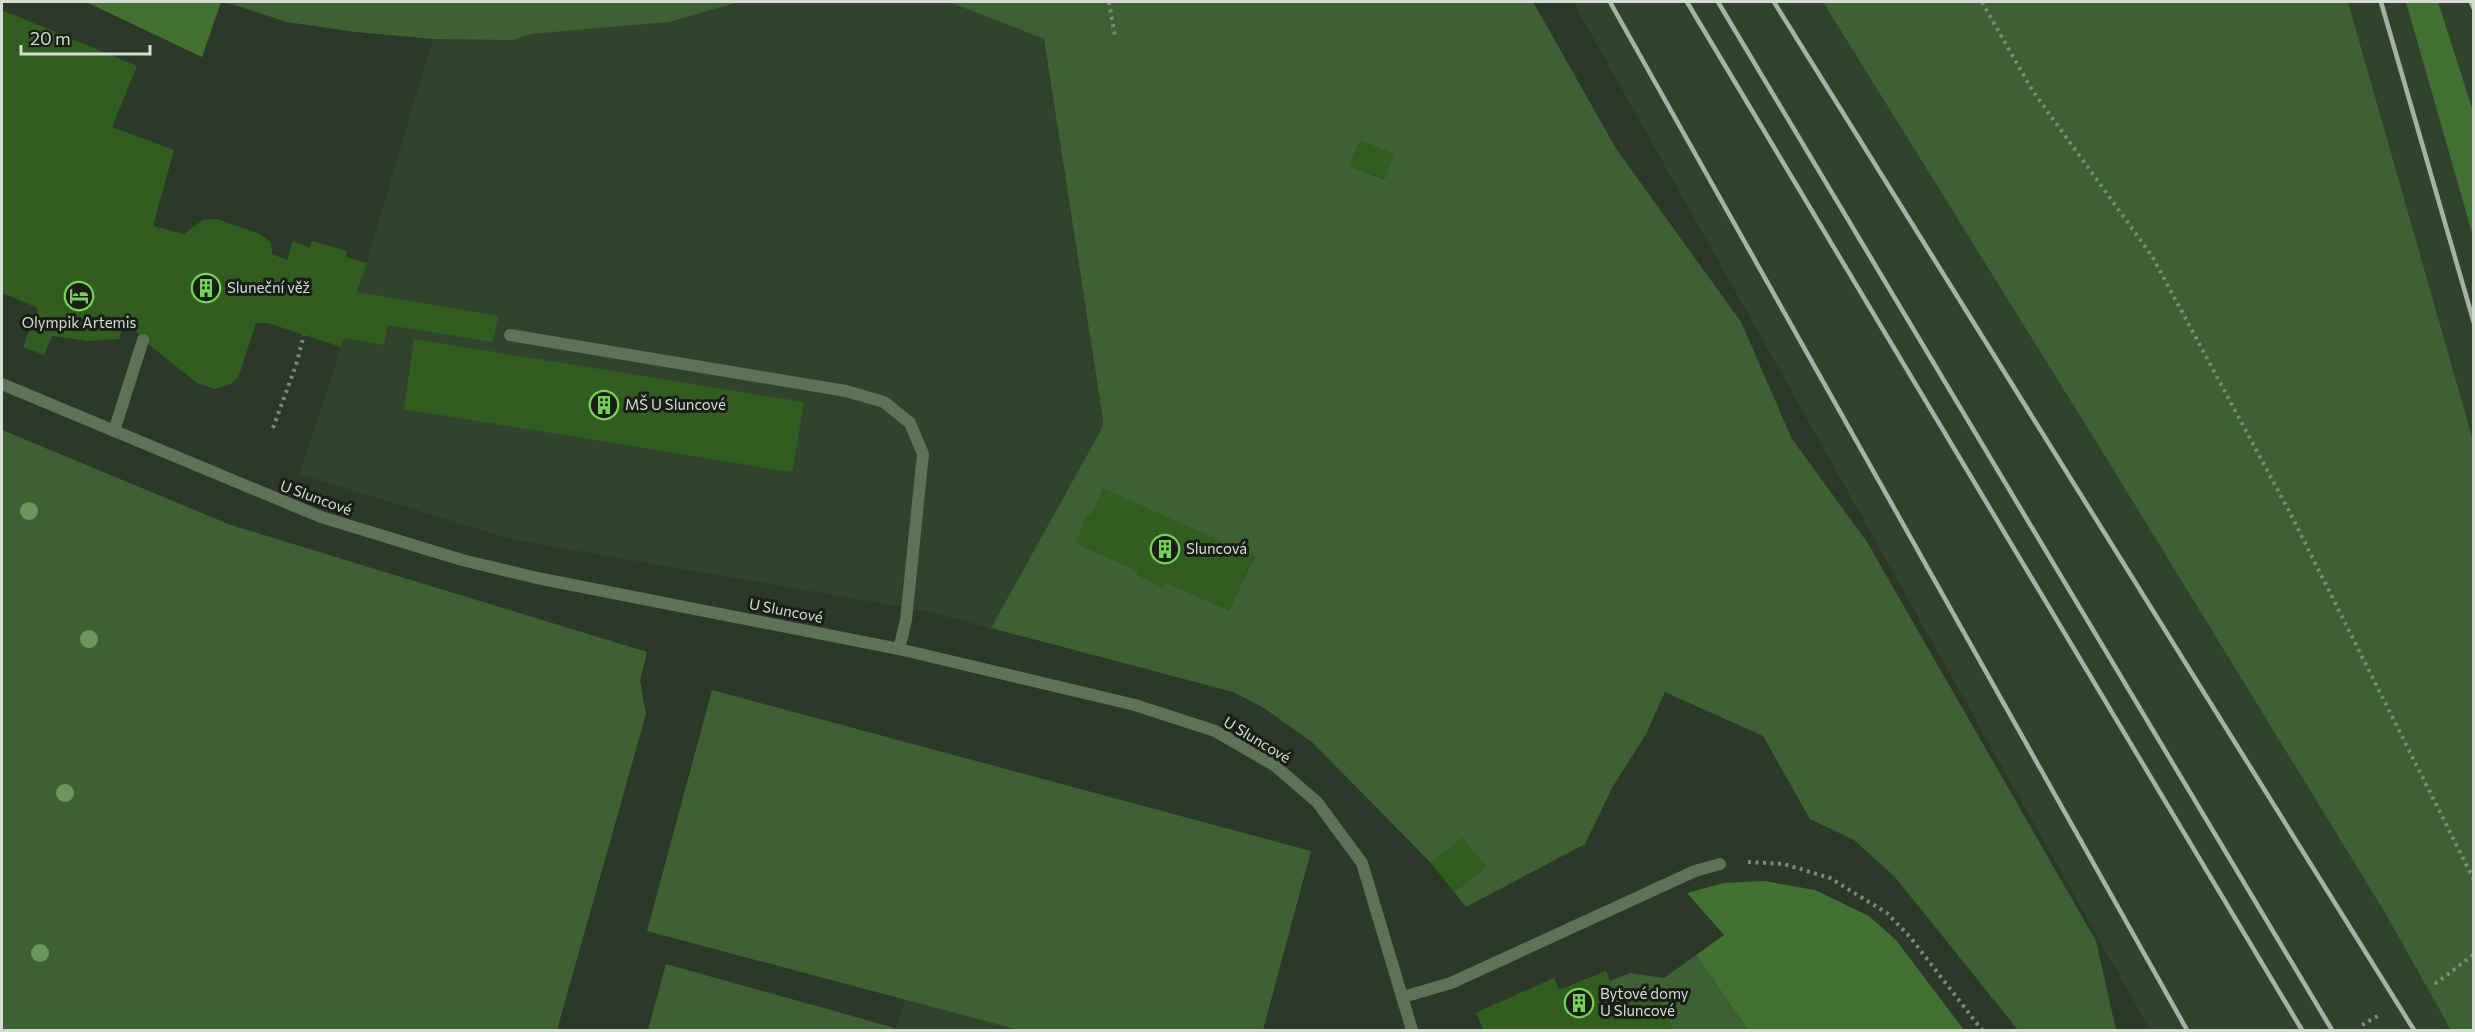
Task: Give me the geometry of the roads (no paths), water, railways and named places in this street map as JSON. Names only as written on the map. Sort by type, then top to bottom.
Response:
[{"type":"street","points":[[510,335],[846,391],[884,402],[910,423],[923,454],[906,620],[899,649]]},
{"type":"street","points":[[114,431],[143,340]]},
{"type":"street","name":"U Sluncové","points":[[2,384],[321,517],[462,560],[537,578],[899,649],[1135,705],[1215,731],[1274,765],[1317,802],[1362,863],[1412,1030]]},
{"type":"street","points":[[1403,997],[1451,983],[1695,871],[1720,864]]},
{"type":"railway","points":[[1610,2],[2187,1030]]},
{"type":"railway","points":[[1687,2],[2302,1030]]},
{"type":"railway","points":[[1718,2],[2332,1030]]},
{"type":"railway","points":[[1774,2],[2414,1030]]},
{"type":"railway","points":[[2381,2],[2474,323]]},
{"type":"railway","points":[[2471,2],[2474,9]]},
{"type":"place","name":"Sluneční věž","points":[[206,288]]},
{"type":"place","name":"Olympik Artemis","points":[[79,296]]},
{"type":"place","name":"MŠ U Sluncové","points":[[604,405]]},
{"type":"place","name":"Sluncová","points":[[1165,549]]},
{"type":"place","name":"Bytové domy U Sluncové","points":[[1579,1003]]}]
